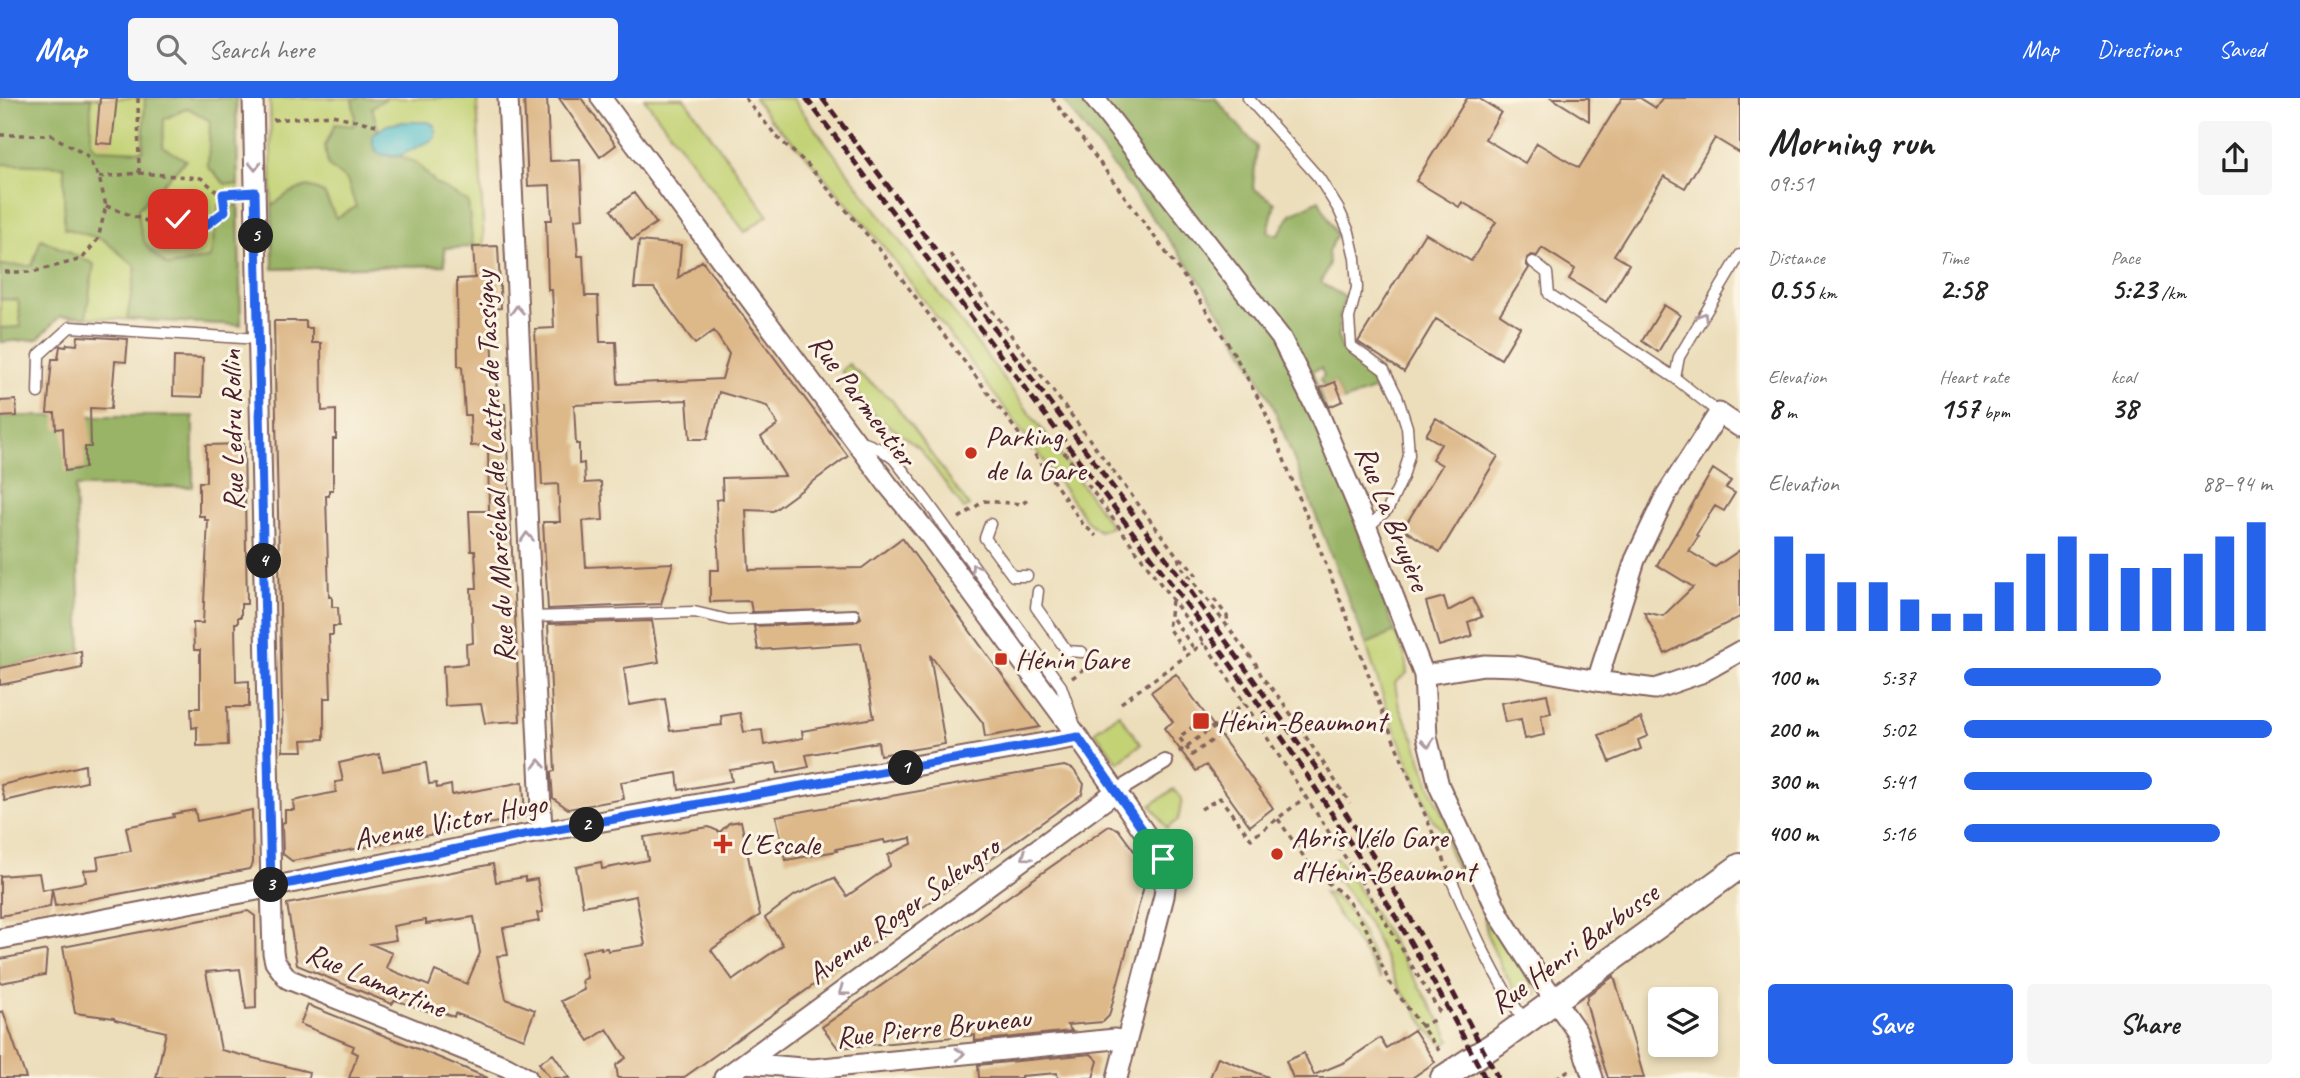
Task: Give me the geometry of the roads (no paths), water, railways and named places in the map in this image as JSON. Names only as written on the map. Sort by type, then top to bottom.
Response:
[{"type":"street","name":"Rue Ledru Rollin","points":[[253,98],[271,887]]},
{"type":"street","name":"Rue du Maréchal de Lattre de Tassigny","points":[[508,98],[542,832]]},
{"type":"street","name":"Rue Parmentier","points":[[601,98],[888,485],[930,536],[1117,791],[1163,859],[1166,880],[1164,896],[1126,1041]]},
{"type":"street","name":"Rue La Bruyère","points":[[1094,98],[1281,338],[1318,414],[1367,528],[1424,675],[1426,737],[1439,786],[1500,915],[1577,1032],[1593,1078]]},
{"type":"street","points":[[1597,681],[1635,560],[1666,495],[1719,413],[1740,426]]},
{"type":"street","points":[[1424,675],[1484,665],[1516,666],[1656,689],[1701,673],[1740,651]]},
{"type":"street","name":"Avenue Victor Hugo","points":[[0,939],[542,832],[1078,737]]},
{"type":"street","points":[[1117,791],[1165,762]]},
{"type":"street","name":"Avenue Roger Salengro","points":[[724,1078],[1117,791]]},
{"type":"street","name":"Rue Henri Barbusse","points":[[1447,1075],[1526,1022],[1740,866]]},
{"type":"street","name":"Rue Lamartine","points":[[271,887],[273,953],[275,962],[288,979],[507,1067],[527,1078]]},
{"type":"street","name":"Rue Pierre Bruneau","points":[[745,1063],[813,1069],[1115,1039],[1126,1041]]},
{"type":"street","points":[[1117,1078],[1126,1041]]},
{"type":"lane","points":[[1248,98],[1319,178],[1339,211],[1349,232],[1355,258],[1357,288],[1349,318],[1351,346],[1384,370],[1397,396],[1407,427],[1409,455],[1403,477],[1388,509],[1367,528]]},
{"type":"lane","points":[[1675,378],[1679,358],[1740,255]]},
{"type":"lane","points":[[1533,262],[1548,273],[1549,294],[1675,378],[1719,413]]},
{"type":"lane","points":[[38,393],[38,355],[70,327],[259,339]]},
{"type":"lane","points":[[990,524],[985,538],[1013,576],[1027,576]]},
{"type":"lane","points":[[1038,591],[1036,607],[1067,651],[1082,652]]},
{"type":"lane","points":[[531,617],[694,612],[729,620],[854,615]]},
{"type":"lane","points":[[1452,881],[1476,938],[1526,1022]]},
{"type":"water","points":[[428,122],[434,125],[434,139],[399,156],[379,154],[373,145],[373,134],[387,125]]},
{"type":"railway","points":[[806,98],[1261,707],[1380,891],[1424,965],[1485,1078]]},
{"type":"railway","points":[[822,98],[1181,578],[1322,776],[1441,970],[1498,1078]]},
{"type":"place","name":"Parking de la Gare","points":[[971,453]]},
{"type":"place","name":"Hénin Gare","points":[[1001,659]]},
{"type":"place","name":"Hénin-Beaumont","points":[[1201,721]]},
{"type":"place","name":"L'Escale","points":[[723,844]]},
{"type":"place","name":"Abris Vélo Gare d'Hénin-Beaumont","points":[[1277,854]]}]
